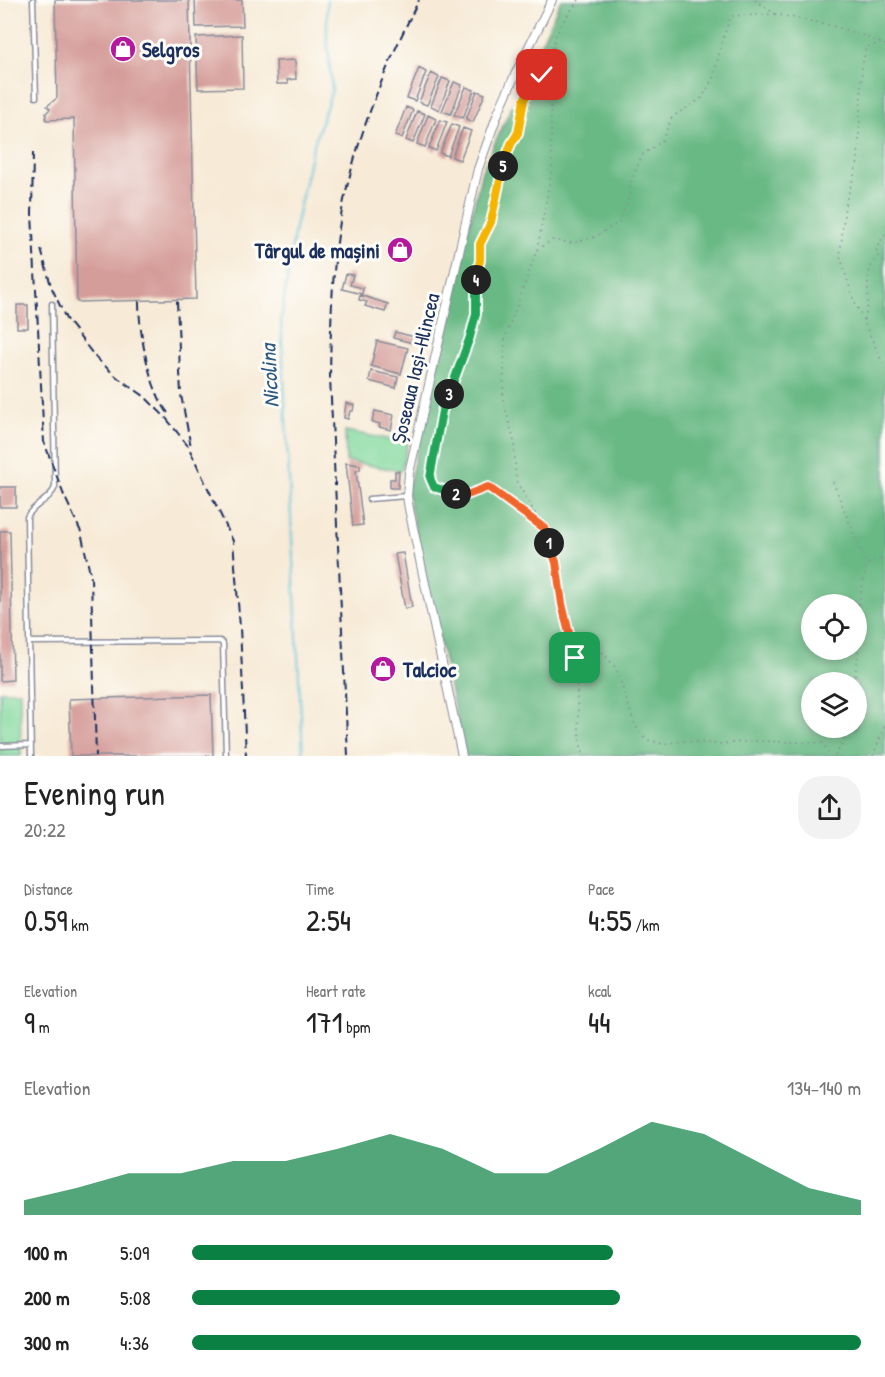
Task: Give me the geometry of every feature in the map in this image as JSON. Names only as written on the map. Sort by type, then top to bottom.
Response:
[{"type":"street","name":"Șoseaua Iași-Hlincea","points":[[462,756],[407,496],[409,473],[478,169],[498,113],[552,0]]},
{"type":"lane","points":[[33,0],[36,97]]},
{"type":"lane","points":[[31,756],[27,517],[29,512],[53,493],[55,487],[52,304]]},
{"type":"lane","points":[[369,499],[407,496]]},
{"type":"lane","points":[[29,642],[220,641],[223,644],[226,756]]},
{"type":"lane","points":[[0,746],[31,745]]},
{"type":"path","points":[[579,0],[556,34],[549,64],[552,170],[537,250],[505,338],[503,399],[514,441],[516,481],[544,528],[556,562],[575,658],[580,743],[584,756]]},
{"type":"path","points":[[755,0],[775,14]]},
{"type":"path","points":[[537,250],[552,240],[573,243],[595,237],[619,222],[642,155],[662,141],[672,117],[702,98],[713,78],[731,16],[775,14],[829,25],[860,34],[885,45]]},
{"type":"path","points":[[881,43],[866,47],[862,67],[858,162],[845,205],[840,256],[853,298],[885,368]]},
{"type":"path","points":[[544,528],[488,487],[467,495],[455,494],[434,487],[430,478],[442,411],[464,355],[476,314],[480,244],[491,222],[501,174],[511,144],[518,133],[524,100],[531,85],[542,75],[549,64]]},
{"type":"path","points":[[864,321],[872,263],[878,256],[876,249],[885,234]]},
{"type":"path","points":[[833,482],[867,564],[859,603],[860,641],[855,672]]},
{"type":"path","points":[[867,564],[885,558]]},
{"type":"path","points":[[568,628],[598,646],[616,668],[635,725],[645,739],[663,744],[682,741],[719,744],[756,741],[823,743],[830,756]]},
{"type":"path","points":[[873,756],[885,725]]},
{"type":"path","points":[[835,756],[846,738]]},
{"type":"green space","points":[[561,0],[885,0],[885,756],[465,756],[407,492],[482,171]]},
{"type":"green space","points":[[345,431],[408,443],[401,471],[346,461]]},
{"type":"green space","points":[[0,691],[20,691],[21,756],[0,756]]},
{"type":"building","points":[[55,0],[189,0],[196,299],[77,302],[74,119],[46,120],[46,113],[50,109],[47,106],[57,98]]},
{"type":"building","points":[[195,0],[242,0],[243,26],[196,27]]},
{"type":"building","points":[[242,35],[243,88],[198,89],[196,37]]},
{"type":"building","points":[[295,60],[296,79],[287,80],[288,84],[277,84],[276,61]]},
{"type":"building","points":[[419,68],[426,72],[415,101],[407,98]]},
{"type":"building","points":[[431,73],[439,77],[427,105],[419,102]]},
{"type":"building","points":[[442,78],[450,81],[439,110],[431,106]]},
{"type":"building","points":[[454,82],[462,85],[451,114],[442,111]]},
{"type":"building","points":[[466,87],[474,90],[463,118],[454,115]]},
{"type":"building","points":[[477,91],[485,94],[473,122],[466,119]]},
{"type":"building","points":[[406,107],[413,110],[402,138],[395,136]]},
{"type":"building","points":[[417,111],[425,114],[413,143],[406,140]]},
{"type":"building","points":[[428,115],[436,119],[425,147],[417,144]]},
{"type":"building","points":[[440,120],[447,122],[436,151],[429,148]]},
{"type":"building","points":[[452,124],[459,127],[448,156],[440,153]]},
{"type":"building","points":[[463,128],[471,131],[460,160],[452,157]]},
{"type":"building","points":[[346,274],[353,275],[350,285],[363,288],[362,294],[342,289]]},
{"type":"building","points":[[360,295],[388,304],[385,312],[365,306],[367,302],[359,300]]},
{"type":"building","points":[[17,305],[28,305],[28,328],[17,328]]},
{"type":"building","points":[[395,332],[419,338],[417,344],[393,338]]},
{"type":"building","points":[[377,341],[408,348],[401,374],[371,366]]},
{"type":"building","points":[[371,371],[398,377],[396,388],[369,381]]},
{"type":"building","points":[[346,403],[354,405],[348,419],[344,418]]},
{"type":"building","points":[[375,411],[394,415],[391,430],[379,427],[380,424],[372,422]]},
{"type":"building","points":[[346,463],[360,465],[360,470],[356,471],[363,525],[353,526]]},
{"type":"building","points":[[395,471],[399,471],[398,488],[390,488],[390,479],[395,479]]},
{"type":"building","points":[[0,487],[16,487],[16,507],[0,507]]},
{"type":"building","points":[[0,531],[10,531],[13,680],[0,681]]},
{"type":"building","points":[[403,553],[412,607],[405,609],[395,554]]},
{"type":"building","points":[[211,695],[213,756],[71,756],[69,699]]},
{"type":"waterway","name":"Nicolina","points":[[303,756],[281,320],[295,228],[312,150],[332,90],[327,37],[327,0]]},
{"type":"railway","points":[[348,756],[330,378],[336,255],[348,183],[362,136],[388,67],[419,0]]},
{"type":"railway","points":[[33,153],[32,214],[44,442],[63,493],[81,532],[91,578],[96,756]]},
{"type":"railway","points":[[41,249],[51,286],[66,319],[96,358],[118,378],[144,396],[166,418],[188,446],[233,541],[246,756]]},
{"type":"railway","points":[[139,301],[146,360],[155,389],[168,413]]},
{"type":"railway","points":[[177,301],[181,395],[191,447]]},
{"type":"place","name":"Selgros","points":[[123,49]]},
{"type":"place","name":"Târgul de mașini","points":[[400,250]]},
{"type":"place","name":"Talcioc","points":[[383,669]]},
{"type":"route","points":[[542,75],[531,85],[524,100],[518,133],[511,144],[501,174],[491,222],[480,244],[475,298],[476,314],[458,373],[442,411],[430,478],[434,487],[455,494],[467,495],[488,487],[544,528],[556,562],[562,604],[575,658]]}]
